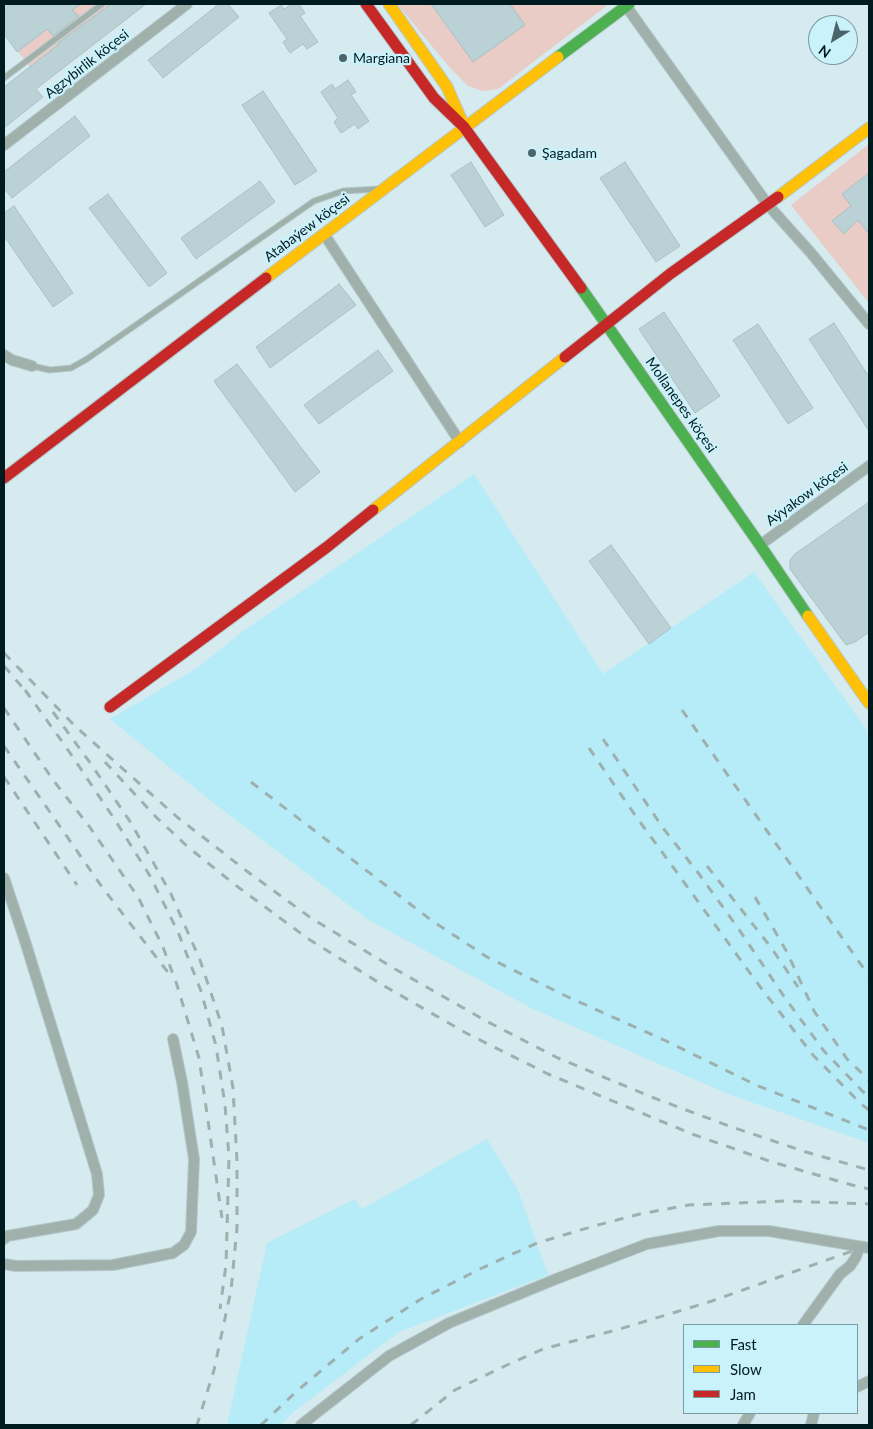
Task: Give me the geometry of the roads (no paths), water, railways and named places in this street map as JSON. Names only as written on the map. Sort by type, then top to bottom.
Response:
[{"type":"street","name":"Agzybirlik köçesi","points":[[4,145],[187,4]]},
{"type":"street","name":"Mollanepes köçesi","points":[[366,4],[434,98],[464,127],[607,324],[798,603],[869,703]]},
{"type":"street","name":"Mollanepes köçesi","points":[[388,4],[447,87],[464,127]]},
{"type":"street","name":"Atabaýew köçesi","points":[[4,478],[464,127],[628,5]]},
{"type":"street","points":[[628,5],[768,205],[869,324]]},
{"type":"street","points":[[110,707],[327,547],[670,274],[768,205],[869,128]]},
{"type":"street","points":[[324,234],[460,442]]},
{"type":"street","points":[[4,355],[12,360],[32,366]]},
{"type":"street","name":"Aýyakow köçesi","points":[[760,545],[869,466]]},
{"type":"street","points":[[4,878],[97,1174],[99,1195],[93,1210],[76,1224],[7,1236],[4,1239]]},
{"type":"street","points":[[4,1264],[16,1266],[113,1265],[173,1253],[184,1245],[191,1232],[194,1159],[173,1039]]},
{"type":"street","points":[[301,1425],[389,1356],[449,1323],[647,1244],[718,1231],[769,1231],[864,1248]]},
{"type":"street","points":[[804,1324],[840,1274],[850,1266],[864,1248]]},
{"type":"street","points":[[743,1425],[749,1414]]},
{"type":"lane","points":[[4,78],[102,4]]},
{"type":"lane","points":[[32,366],[50,370],[71,368],[87,359],[314,201],[343,191],[384,188]]},
{"type":"railway","points":[[4,653],[75,726],[177,817],[311,918],[395,969],[488,1022],[558,1058],[654,1098],[729,1126],[806,1152],[869,1170]]},
{"type":"railway","points":[[4,666],[29,695]]},
{"type":"railway","points":[[25,690],[66,747],[150,876],[178,932],[201,991],[216,1046],[225,1105],[229,1157],[226,1265],[220,1309]]},
{"type":"railway","points":[[4,708],[53,780],[89,826],[138,897],[163,947],[177,985],[199,1058],[222,1218]]},
{"type":"railway","points":[[682,710],[869,976]]},
{"type":"railway","points":[[53,712],[131,823],[171,894],[200,960],[222,1026],[233,1088],[237,1161],[237,1228],[231,1290],[214,1370],[197,1425]]},
{"type":"railway","points":[[603,739],[663,828],[738,928],[785,998],[824,1051],[869,1098]]},
{"type":"railway","points":[[4,746],[102,887],[170,975]]},
{"type":"railway","points":[[589,748],[635,815],[761,988],[813,1055],[869,1110]]},
{"type":"railway","points":[[105,762],[157,818],[188,847],[234,884],[307,938],[386,987],[466,1033],[548,1074],[692,1134],[769,1161],[869,1189]]},
{"type":"railway","points":[[4,777],[77,885]]},
{"type":"railway","points":[[251,782],[431,920],[487,957],[756,1085],[869,1130]]},
{"type":"railway","points":[[707,866],[770,946],[798,987]]},
{"type":"railway","points":[[755,897],[787,952],[814,1011],[847,1059],[869,1080]]},
{"type":"railway","points":[[261,1425],[298,1390],[359,1339],[421,1299],[537,1243],[640,1214],[689,1205],[787,1201],[869,1204]]},
{"type":"railway","points":[[411,1425],[455,1390],[543,1349],[620,1329],[712,1301],[869,1245]]},
{"type":"place","name":"Margiana","points":[[343,58]]},
{"type":"place","name":"Şagadam","points":[[532,153]]}]
